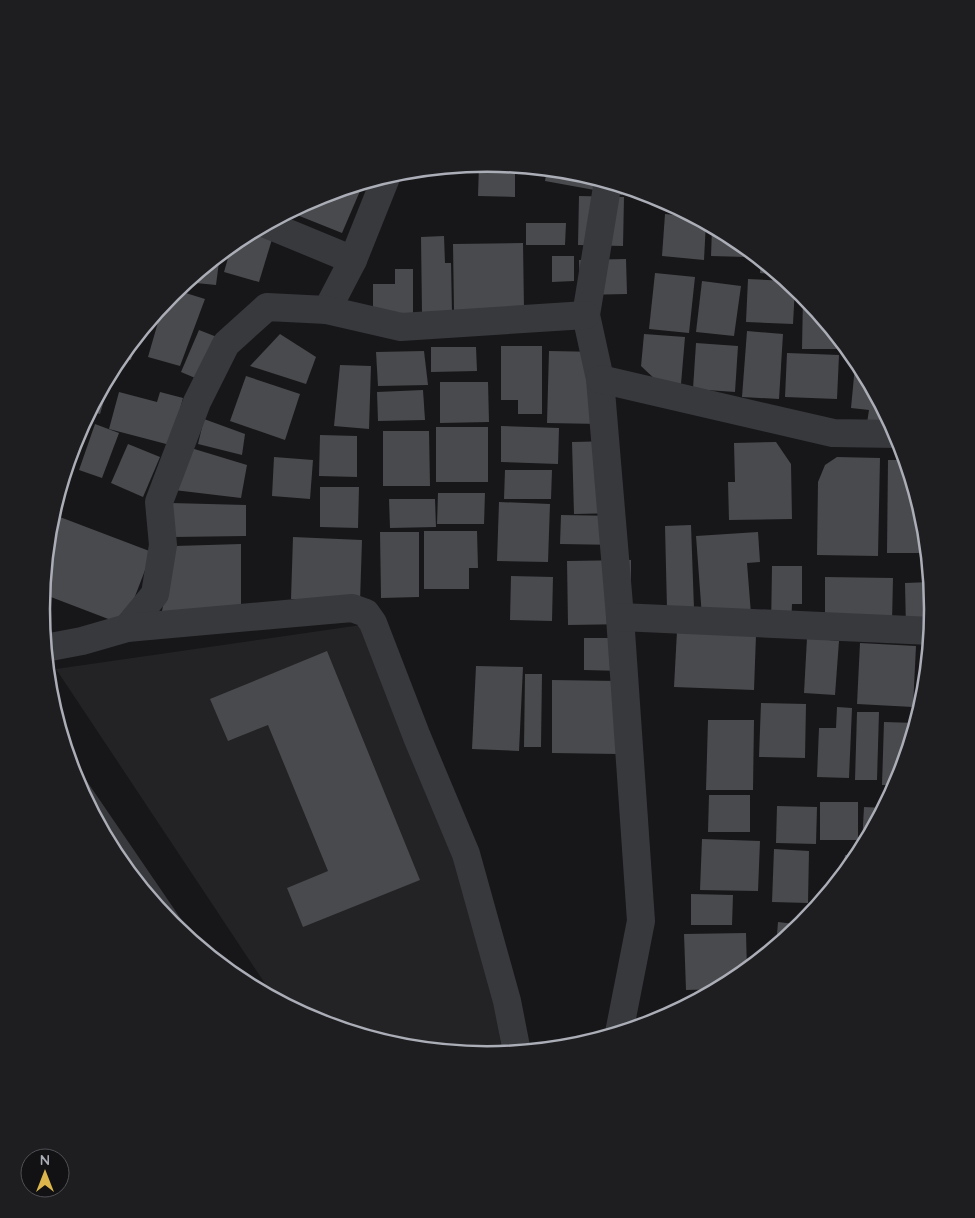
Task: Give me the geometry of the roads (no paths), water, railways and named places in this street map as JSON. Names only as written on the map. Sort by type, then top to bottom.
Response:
[{"type":"street","points":[[327,310],[353,260],[383,184]]},
{"type":"street","points":[[607,188],[586,315],[600,379],[620,617],[641,921],[620,1026]]},
{"type":"street","points":[[274,227],[353,260]]},
{"type":"street","points":[[127,628],[155,594],[163,545],[159,502],[197,402],[226,344],[267,307],[327,310],[401,327],[586,315]]},
{"type":"street","points":[[600,379],[833,433],[888,434]]},
{"type":"street","points":[[52,647],[82,641],[127,628],[352,608],[366,613],[373,623],[417,737],[466,854],[507,1001],[516,1046]]},
{"type":"street","points":[[620,617],[924,631]]}]
